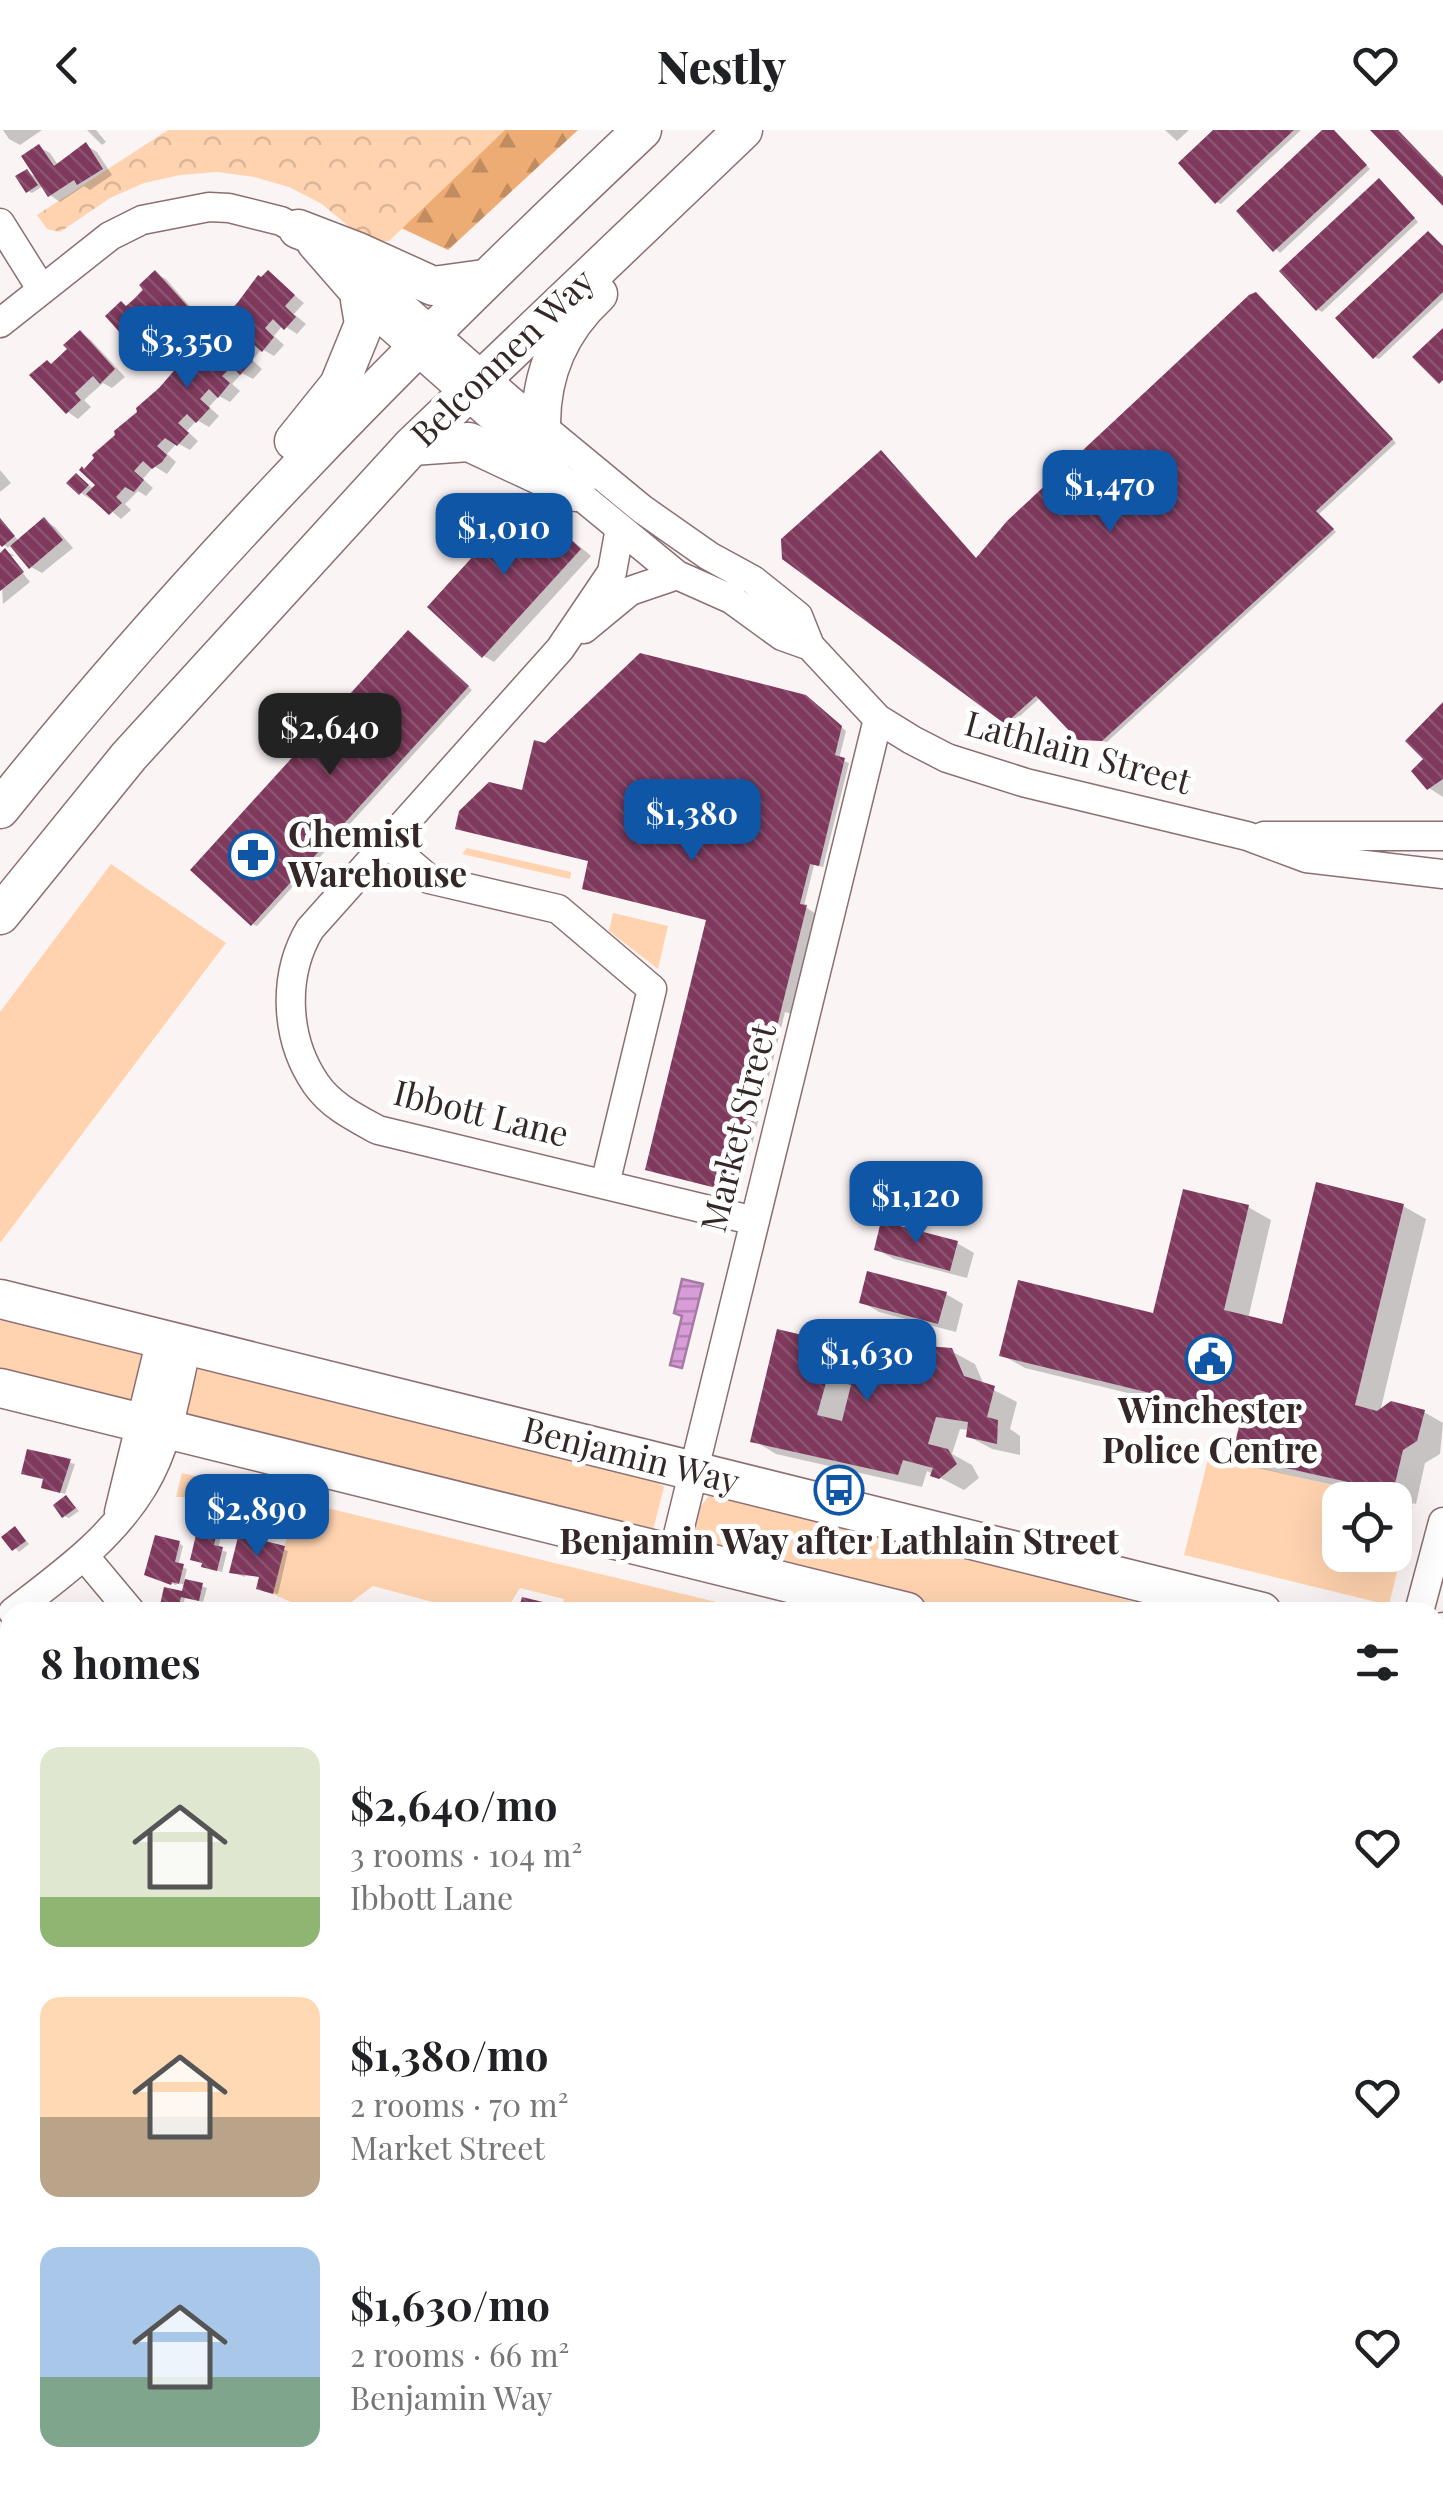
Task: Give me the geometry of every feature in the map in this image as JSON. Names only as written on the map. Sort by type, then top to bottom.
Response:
[{"type":"main road","name":"Belconnen Way","points":[[0,809],[139,640],[423,340],[642,130]]},
{"type":"main road","name":"Belconnen Way","points":[[0,915],[129,756],[412,446],[736,136]]},
{"type":"main road","points":[[541,424],[541,392],[560,341],[586,305],[696,204],[736,136]]},
{"type":"main road","points":[[298,229],[433,286],[484,279]]},
{"type":"main road","points":[[139,640],[246,492],[311,422],[339,385],[364,324],[360,300]]},
{"type":"main road","points":[[412,446],[469,442],[576,492]]},
{"type":"main road","name":"Benjamin Way","points":[[6,1299],[1221,1602]]},
{"type":"main road","points":[[0,1388],[866,1602]]},
{"type":"street","points":[[0,324],[110,236],[160,214],[190,208],[229,208],[282,221],[343,254],[423,340],[474,385]]},
{"type":"street","points":[[0,223],[42,290]]},
{"type":"street","points":[[298,229],[360,300],[423,340]]},
{"type":"street","name":"Lathlain Street","points":[[474,385],[541,424],[658,521],[753,580],[798,616],[810,646],[878,719],[947,758],[1026,783],[1247,836],[1306,858],[1443,874]]},
{"type":"street","name":"Lathlain Street","points":[[474,385],[576,492],[678,575],[730,599],[782,636],[810,646]]},
{"type":"street","points":[[560,649],[612,572],[620,528]]},
{"type":"street","points":[[560,649],[630,591],[678,575]]},
{"type":"street","name":"Ibbott Lane","points":[[560,649],[310,929],[299,947],[291,983],[297,1046],[316,1084],[340,1108],[378,1130],[755,1221]]},
{"type":"street","name":"Market Street","points":[[673,1554],[878,719]]},
{"type":"street","name":"Lathlain Street","points":[[1247,836],[1443,836]]},
{"type":"street","points":[[387,843],[429,879],[558,910],[652,990],[605,1184]]},
{"type":"street","points":[[27,1602],[85,1557],[144,1486],[152,1425],[174,1342]]},
{"type":"street","points":[[1422,1602],[1443,1522]]},
{"type":"street","points":[[85,1557],[123,1602]]},
{"type":"green space","points":[[168,130],[505,130],[389,241],[366,241],[322,204],[289,187],[217,172],[144,183],[110,198],[60,232],[47,229],[37,215]]},
{"type":"green space","points":[[286,130],[578,130],[448,250],[274,168]]},
{"type":"green space","points":[[467,848],[571,872],[570,879],[462,854]]},
{"type":"green space","points":[[111,864],[226,943],[0,1243],[0,1012]]},
{"type":"green space","points":[[613,913],[668,926],[658,969],[609,931]]},
{"type":"green space","points":[[0,1310],[143,1349],[129,1405],[0,1372]]},
{"type":"green space","points":[[200,1362],[644,1472],[664,1487],[653,1530],[184,1418]]},
{"type":"green space","points":[[1209,1455],[1322,1483],[1322,1572],[1397,1572],[1390,1602],[1184,1555]]},
{"type":"green space","points":[[182,1473],[717,1602],[563,1602],[564,1599],[520,1588],[511,1602],[433,1602],[373,1586],[351,1602],[291,1602],[273,1594],[287,1536],[273,1513],[205,1497],[176,1497]]},
{"type":"green space","points":[[713,1490],[1134,1602],[916,1602],[702,1551],[690,1521]]},
{"type":"shaded area","points":[[682,1279],[703,1284],[682,1368],[670,1365],[682,1316],[674,1313]]},
{"type":"building","points":[[1213,130],[1294,130],[1215,204],[1178,163]]},
{"type":"building","points":[[1322,130],[1334,130],[1367,165],[1273,252],[1236,211]]},
{"type":"building","points":[[1370,130],[1398,130],[1443,177],[1443,206]]},
{"type":"building","points":[[86,142],[103,169],[77,185],[74,180],[48,197],[21,156],[39,144],[54,166]]},
{"type":"building","points":[[27,169],[38,185],[26,193],[15,176]]},
{"type":"building","points":[[1379,178],[1415,218],[1316,311],[1279,271]]},
{"type":"building","points":[[1428,231],[1443,246],[1443,292],[1373,359],[1335,318]]},
{"type":"building","points":[[155,270],[191,310],[175,325],[168,318],[151,333],[158,341],[141,356],[105,316],[121,301],[126,306],[134,299],[143,290],[139,285]]},
{"type":"building","points":[[268,270],[295,295],[285,306],[296,317],[284,330],[273,319],[265,328],[274,337],[262,352],[252,343],[243,353],[253,361],[240,375],[232,367],[222,376],[230,383],[218,398],[209,389],[200,399],[210,408],[196,423],[187,414],[178,423],[189,433],[177,446],[165,438],[157,446],[167,455],[152,469],[143,461],[134,471],[144,480],[134,492],[125,487],[116,497],[122,503],[109,515],[86,494],[95,485],[79,470],[159,388],[179,365],[177,361],[193,345],[195,348],[238,302],[258,275],[261,277]]},
{"type":"building","points":[[1256,292],[1393,439],[1316,511],[1334,529],[1102,741],[1078,740],[1036,696],[1005,724],[782,559],[781,539],[881,450],[976,558],[1007,521]]},
{"type":"building","points":[[1443,328],[1443,380],[1439,384],[1412,357]]},
{"type":"building","points":[[80,330],[115,369],[100,384],[93,376],[75,393],[81,400],[66,414],[29,375],[47,360],[51,364],[67,349],[63,345]]},
{"type":"building","points":[[76,473],[89,485],[79,495],[66,483]]},
{"type":"building","points":[[526,498],[581,549],[482,658],[427,607]]},
{"type":"building","points":[[44,517],[63,540],[29,569],[10,546]]},
{"type":"building","points":[[0,518],[15,536],[2,547],[0,545]]},
{"type":"building","points":[[5,548],[24,572],[0,591],[0,553]]},
{"type":"building","points":[[408,630],[469,686],[251,926],[190,870]]},
{"type":"building","points":[[640,653],[806,695],[842,726],[835,755],[845,758],[819,866],[810,864],[800,904],[807,905],[736,1193],[645,1170],[706,920],[582,889],[588,861],[455,829],[459,811],[489,782],[522,790],[534,740],[545,743]]},
{"type":"building","points":[[1443,702],[1443,779],[1427,790],[1411,771],[1423,759],[1405,741]]},
{"type":"building","points":[[1316,1182],[1404,1204],[1355,1405],[1377,1411],[1391,1401],[1425,1410],[1417,1441],[1403,1450],[1395,1482],[1348,1482],[1232,1456],[1240,1422],[1236,1414],[999,1356],[1018,1280],[1153,1313],[1183,1189],[1249,1205],[1224,1310],[1282,1324]]},
{"type":"building","points":[[881,1221],[958,1241],[950,1271],[874,1250]]},
{"type":"building","points":[[867,1271],[947,1292],[938,1324],[859,1303]]},
{"type":"building","points":[[777,1329],[909,1360],[914,1345],[952,1348],[964,1376],[995,1386],[987,1417],[998,1420],[997,1444],[966,1437],[968,1422],[936,1417],[928,1444],[948,1449],[957,1464],[939,1479],[930,1476],[933,1468],[903,1460],[898,1475],[750,1442]],"holes":[[[827,1379],[851,1385],[842,1421],[817,1415]]]},
{"type":"building","points":[[27,1449],[71,1459],[60,1493],[41,1488],[43,1479],[21,1474]]},
{"type":"building","points":[[66,1495],[76,1508],[62,1518],[53,1505]]},
{"type":"building","points":[[247,1507],[273,1513],[271,1523],[244,1516]]},
{"type":"building","points":[[200,1518],[219,1523],[214,1545],[223,1547],[217,1571],[190,1560]]},
{"type":"building","points":[[241,1525],[259,1529],[257,1539],[285,1546],[273,1594],[256,1589],[259,1577],[229,1573]]},
{"type":"building","points":[[15,1526],[26,1541],[12,1551],[1,1537]]},
{"type":"building","points":[[155,1535],[180,1541],[175,1562],[184,1564],[179,1584],[144,1575]]},
{"type":"building","points":[[185,1579],[203,1583],[199,1601],[181,1597],[180,1602],[161,1602],[164,1587],[182,1591]]},
{"type":"place","name":"Chemist Warehouse","points":[[253,855]]},
{"type":"place","name":"Winchester Police Centre","points":[[1210,1359]]},
{"type":"place","name":"Benjamin Way after Lathlain Street","points":[[839,1490]]}]
